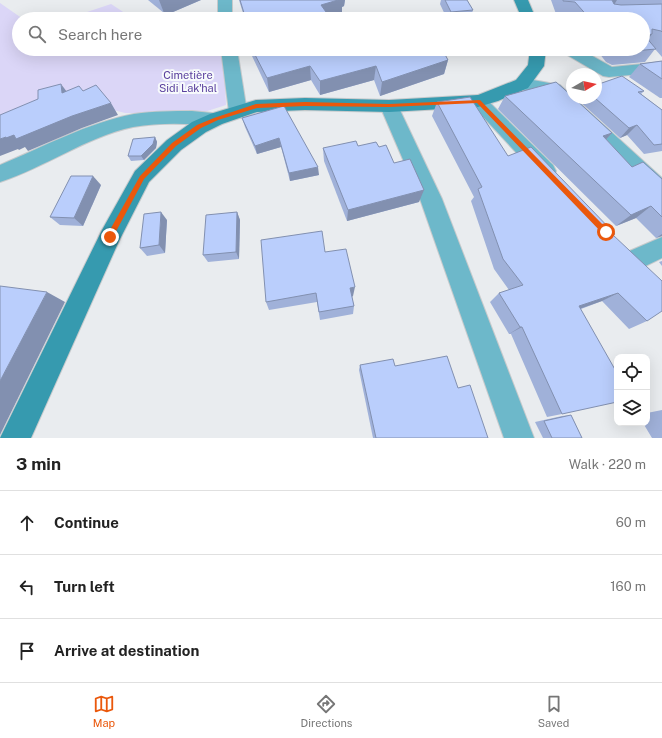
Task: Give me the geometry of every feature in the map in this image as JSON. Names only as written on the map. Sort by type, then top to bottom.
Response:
[{"type":"main road","points":[[521,0],[527,12]]},
{"type":"main road","points":[[15,438],[110,237],[142,177],[174,145],[199,127],[216,119],[256,106],[305,104],[389,106],[478,101],[492,97],[522,84],[536,66],[537,56]]},
{"type":"street","points":[[225,0],[225,12]]},
{"type":"street","points":[[650,55],[662,67]]},
{"type":"street","points":[[230,56],[238,112]]},
{"type":"street","points":[[578,56],[594,68]]},
{"type":"street","points":[[602,74],[662,67]]},
{"type":"street","points":[[602,74],[626,85]]},
{"type":"street","points":[[522,84],[554,90],[566,86]]},
{"type":"street","points":[[554,90],[662,191]]},
{"type":"street","points":[[478,101],[561,187]]},
{"type":"street","points":[[389,106],[431,199],[519,438]]},
{"type":"street","points":[[0,174],[82,139],[122,124],[174,117],[216,119]]},
{"type":"street","points":[[634,262],[662,247]]},
{"type":"green space","name":"Cimetière Sidi Lak'hal","points":[[0,3],[13,12],[12,56],[223,56],[226,105],[198,114],[125,113],[82,102],[25,108],[0,115]]},
{"type":"green space","points":[[111,4],[123,12],[87,12]]},
{"type":"building","points":[[240,0],[338,0],[321,5],[326,12],[244,12]]},
{"type":"building","points":[[445,0],[467,0],[473,10],[451,12]]},
{"type":"building","points":[[612,0],[614,4],[621,5],[662,4],[662,32],[652,29],[652,34],[650,35],[650,12],[584,12],[575,2],[563,1]]},
{"type":"building","points":[[650,42],[656,49],[650,50]]},
{"type":"building","points":[[256,56],[446,56],[448,60],[382,82],[376,66],[320,81],[310,66],[267,78]]},
{"type":"building","points":[[662,61],[662,79],[640,64]]},
{"type":"building","points":[[622,76],[644,91],[638,92],[662,110],[662,144],[654,145],[637,125],[629,128],[602,104],[602,83]]},
{"type":"building","points":[[556,82],[566,91],[566,104],[581,104],[612,133],[603,136],[632,167],[643,162],[662,179],[662,217],[651,206],[631,215],[505,96]]},
{"type":"building","points":[[61,84],[62,93],[79,86],[83,91],[96,85],[111,103],[72,116],[16,139],[14,135],[0,139],[0,115],[38,99],[38,90]]},
{"type":"building","points":[[470,97],[508,156],[531,147],[615,234],[613,235],[662,281],[662,311],[647,321],[618,293],[579,306],[614,368],[614,403],[562,414],[522,327],[520,327],[499,293],[523,285],[503,259],[478,189],[482,187],[437,102]]},
{"type":"building","points":[[284,106],[318,167],[289,173],[279,138],[255,146],[242,118]]},
{"type":"building","points":[[155,137],[153,144],[141,156],[128,156],[133,139]]},
{"type":"building","points":[[356,141],[358,146],[376,142],[379,147],[386,145],[394,163],[410,159],[424,190],[348,210],[323,148]]},
{"type":"building","points":[[71,176],[93,176],[74,218],[50,217]]},
{"type":"building","points":[[161,212],[159,245],[140,248],[144,214]]},
{"type":"building","points":[[237,212],[236,252],[203,255],[206,215]]},
{"type":"building","points":[[322,231],[325,252],[346,249],[355,287],[350,288],[354,306],[319,312],[316,293],[266,302],[261,240]]},
{"type":"building","points":[[0,286],[47,292],[0,381]]},
{"type":"building","points":[[447,356],[458,388],[470,385],[488,438],[376,438],[360,365],[393,359],[395,366]]},
{"type":"building","points":[[571,415],[582,438],[552,438],[544,421]]},
{"type":"route","points":[[110,237],[142,177],[174,145],[199,127],[216,119],[256,106],[305,104],[389,106],[478,101],[606,232]]}]
